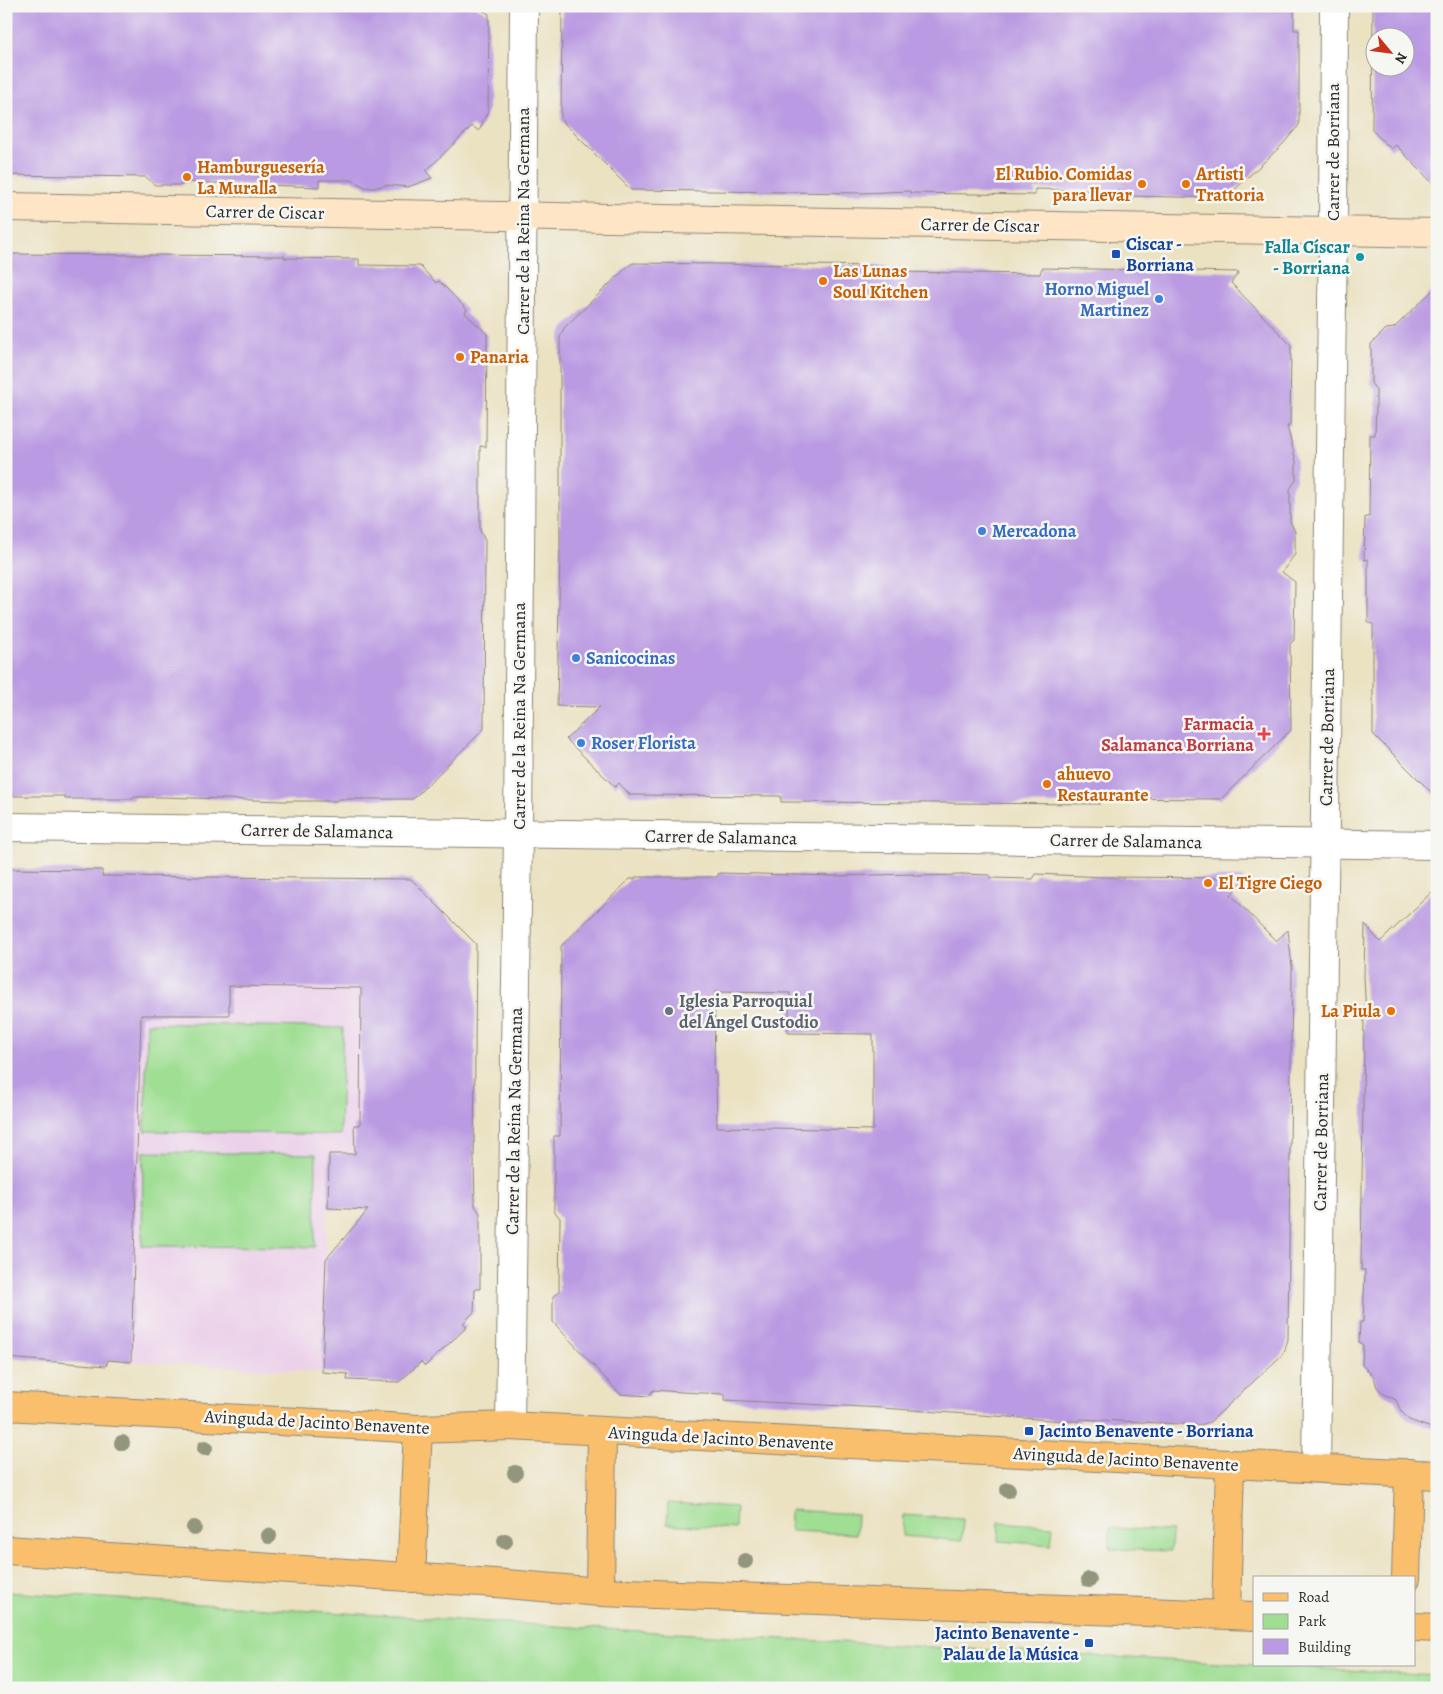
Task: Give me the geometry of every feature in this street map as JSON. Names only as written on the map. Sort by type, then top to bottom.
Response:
[{"type":"main road","name":"Avinguda de Jacinto Benavente","points":[[6,1406],[418,1428],[510,1426],[1230,1465],[1437,1474]]},
{"type":"main road","points":[[411,1578],[418,1428]]},
{"type":"main road","points":[[600,1592],[602,1432]]},
{"type":"main road","points":[[1226,1614],[1230,1465]]},
{"type":"main road","points":[[1406,1576],[1409,1473]]},
{"type":"main road","points":[[6,1550],[600,1592],[1253,1616]]},
{"type":"main road","points":[[1416,1627],[1437,1628]]},
{"type":"street","name":"Carrer de la Reina Na Germana","points":[[510,1426],[518,834],[524,6]]},
{"type":"street","name":"Carrer de Borriana","points":[[1316,1468],[1333,231],[1334,6]]},
{"type":"street","name":"Carrer de Ciscar","points":[[6,207],[523,216]]},
{"type":"street","name":"Carrer de Císcar","points":[[523,216],[1437,233]]},
{"type":"street","name":"Carrer de Salamanca","points":[[6,827],[1437,845]]},
{"type":"shaded area","points":[[119,876],[411,879],[476,944],[474,1158],[329,1154],[322,1372],[109,1360],[119,1020]]},
{"type":"green space","points":[[147,1023],[343,1028],[340,1135],[145,1131]]},
{"type":"green space","points":[[143,1152],[316,1154],[315,1247],[142,1246]]},
{"type":"green space","points":[[668,1503],[736,1507],[735,1529],[667,1524]]},
{"type":"green space","points":[[790,1510],[857,1514],[856,1534],[790,1531]]},
{"type":"green space","points":[[903,1515],[963,1519],[962,1541],[902,1536]]},
{"type":"green space","points":[[999,1522],[1053,1526],[1051,1545],[998,1541]]},
{"type":"green space","points":[[1110,1528],[1172,1531],[1171,1551],[1110,1549]]},
{"type":"green space","points":[[6,1592],[604,1629],[1437,1675],[1437,1688],[6,1688]]},
{"type":"building","points":[[6,6],[475,6],[489,14],[488,111],[479,131],[472,126],[426,171],[432,178],[408,187],[386,185],[373,188],[365,187],[352,180],[319,180],[319,187],[185,182],[182,185],[155,185],[146,177],[6,175]]},
{"type":"building","points":[[562,6],[1294,6],[1294,30],[1299,30],[1299,125],[1283,144],[1226,198],[1126,196],[1121,191],[1035,189],[1035,195],[910,193],[910,191],[861,193],[631,190],[561,120]]},
{"type":"building","points":[[1437,6],[1437,188],[1396,145],[1391,149],[1372,130],[1372,78],[1416,78],[1416,28],[1373,28],[1373,7]]},
{"type":"building","points":[[6,254],[285,256],[284,258],[359,259],[359,265],[420,266],[436,283],[439,281],[449,291],[467,310],[465,313],[487,334],[486,447],[480,446],[480,531],[485,540],[484,729],[413,799],[284,801],[133,797],[133,799],[65,799],[65,796],[11,796],[12,791],[6,791]]},
{"type":"building","points":[[633,263],[886,266],[891,272],[1040,274],[1042,268],[1239,272],[1231,283],[1291,345],[1290,426],[1287,426],[1296,461],[1296,480],[1290,489],[1290,521],[1295,532],[1295,554],[1282,572],[1295,582],[1294,640],[1290,644],[1291,730],[1221,799],[1099,798],[1100,804],[781,802],[781,796],[630,795],[619,783],[615,787],[566,739],[600,707],[557,706],[560,549],[560,338],[564,328]]},
{"type":"building","points":[[1437,286],[1437,798],[1373,734],[1373,624],[1368,623],[1368,559],[1364,560],[1365,517],[1369,517],[1370,435],[1375,435],[1376,406],[1376,390],[1371,383],[1371,344],[1386,329],[1394,328]]},
{"type":"building","points":[[6,869],[102,870],[102,876],[411,879],[476,944],[474,1158],[475,1206],[480,1213],[480,1289],[475,1289],[474,1312],[463,1323],[467,1327],[425,1366],[421,1362],[399,1382],[347,1380],[348,1374],[322,1372],[326,1259],[368,1210],[328,1208],[329,1154],[355,1154],[354,1125],[360,1125],[361,988],[229,986],[229,1015],[141,1015],[131,1362],[108,1360],[106,1366],[6,1358]]},
{"type":"building","points":[[719,873],[835,876],[962,874],[990,875],[990,878],[1033,879],[1036,874],[1105,877],[1245,878],[1231,895],[1276,941],[1288,930],[1292,967],[1288,1339],[1281,1356],[1210,1422],[1200,1425],[1080,1419],[1080,1421],[1064,1421],[883,1408],[725,1400],[725,1394],[653,1390],[649,1396],[620,1394],[553,1322],[553,1296],[559,1292],[560,1218],[554,1211],[554,1136],[560,1136],[561,946],[630,879],[635,879],[635,877],[717,877]],"holes":[[[715,992],[790,993],[788,1033],[873,1034],[873,1130],[717,1127],[716,1074],[714,1074]]]},
{"type":"building","points":[[1437,887],[1437,1430],[1409,1420],[1401,1411],[1396,1400],[1382,1393],[1377,1387],[1374,1377],[1362,1365],[1363,1345],[1359,1342],[1360,1322],[1363,1322],[1365,1270],[1361,1270],[1364,1016],[1366,1016],[1364,977],[1365,924],[1380,942]]},
{"type":"place","name":"Hamburguesería La Muralla","points":[[187,177]]},
{"type":"place","name":"El Rubio. Comidas para llevar","points":[[1142,184]]},
{"type":"place","name":"Artisti Trattoria","points":[[1186,184]]},
{"type":"place","name":"Ciscar - Borriana","points":[[1116,254]]},
{"type":"place","name":"Falla Císcar - Borriana","points":[[1360,257]]},
{"type":"place","name":"Las Lunas Soul Kitchen","points":[[823,281]]},
{"type":"place","name":"Horno Miguel Martinez","points":[[1159,299]]},
{"type":"place","name":"Panaria","points":[[460,357]]},
{"type":"place","name":"Mercadona","points":[[982,531]]},
{"type":"place","name":"Sanicocinas","points":[[576,658]]},
{"type":"place","name":"Farmacia Salamanca Borriana","points":[[1264,734]]},
{"type":"place","name":"Roser Florista","points":[[581,743]]},
{"type":"place","name":"ahuevo Restaurante","points":[[1047,784]]},
{"type":"place","name":"El Tigre Ciego","points":[[1208,883]]},
{"type":"place","name":"Iglesia Parroquial del Ángel Custodio","points":[[669,1011]]},
{"type":"place","name":"La Piula","points":[[1391,1011]]},
{"type":"place","name":"Jacinto Benavente - Borriana","points":[[1029,1431]]},
{"type":"place","name":"Jacinto Benavente - Palau de la Música","points":[[1089,1643]]}]
